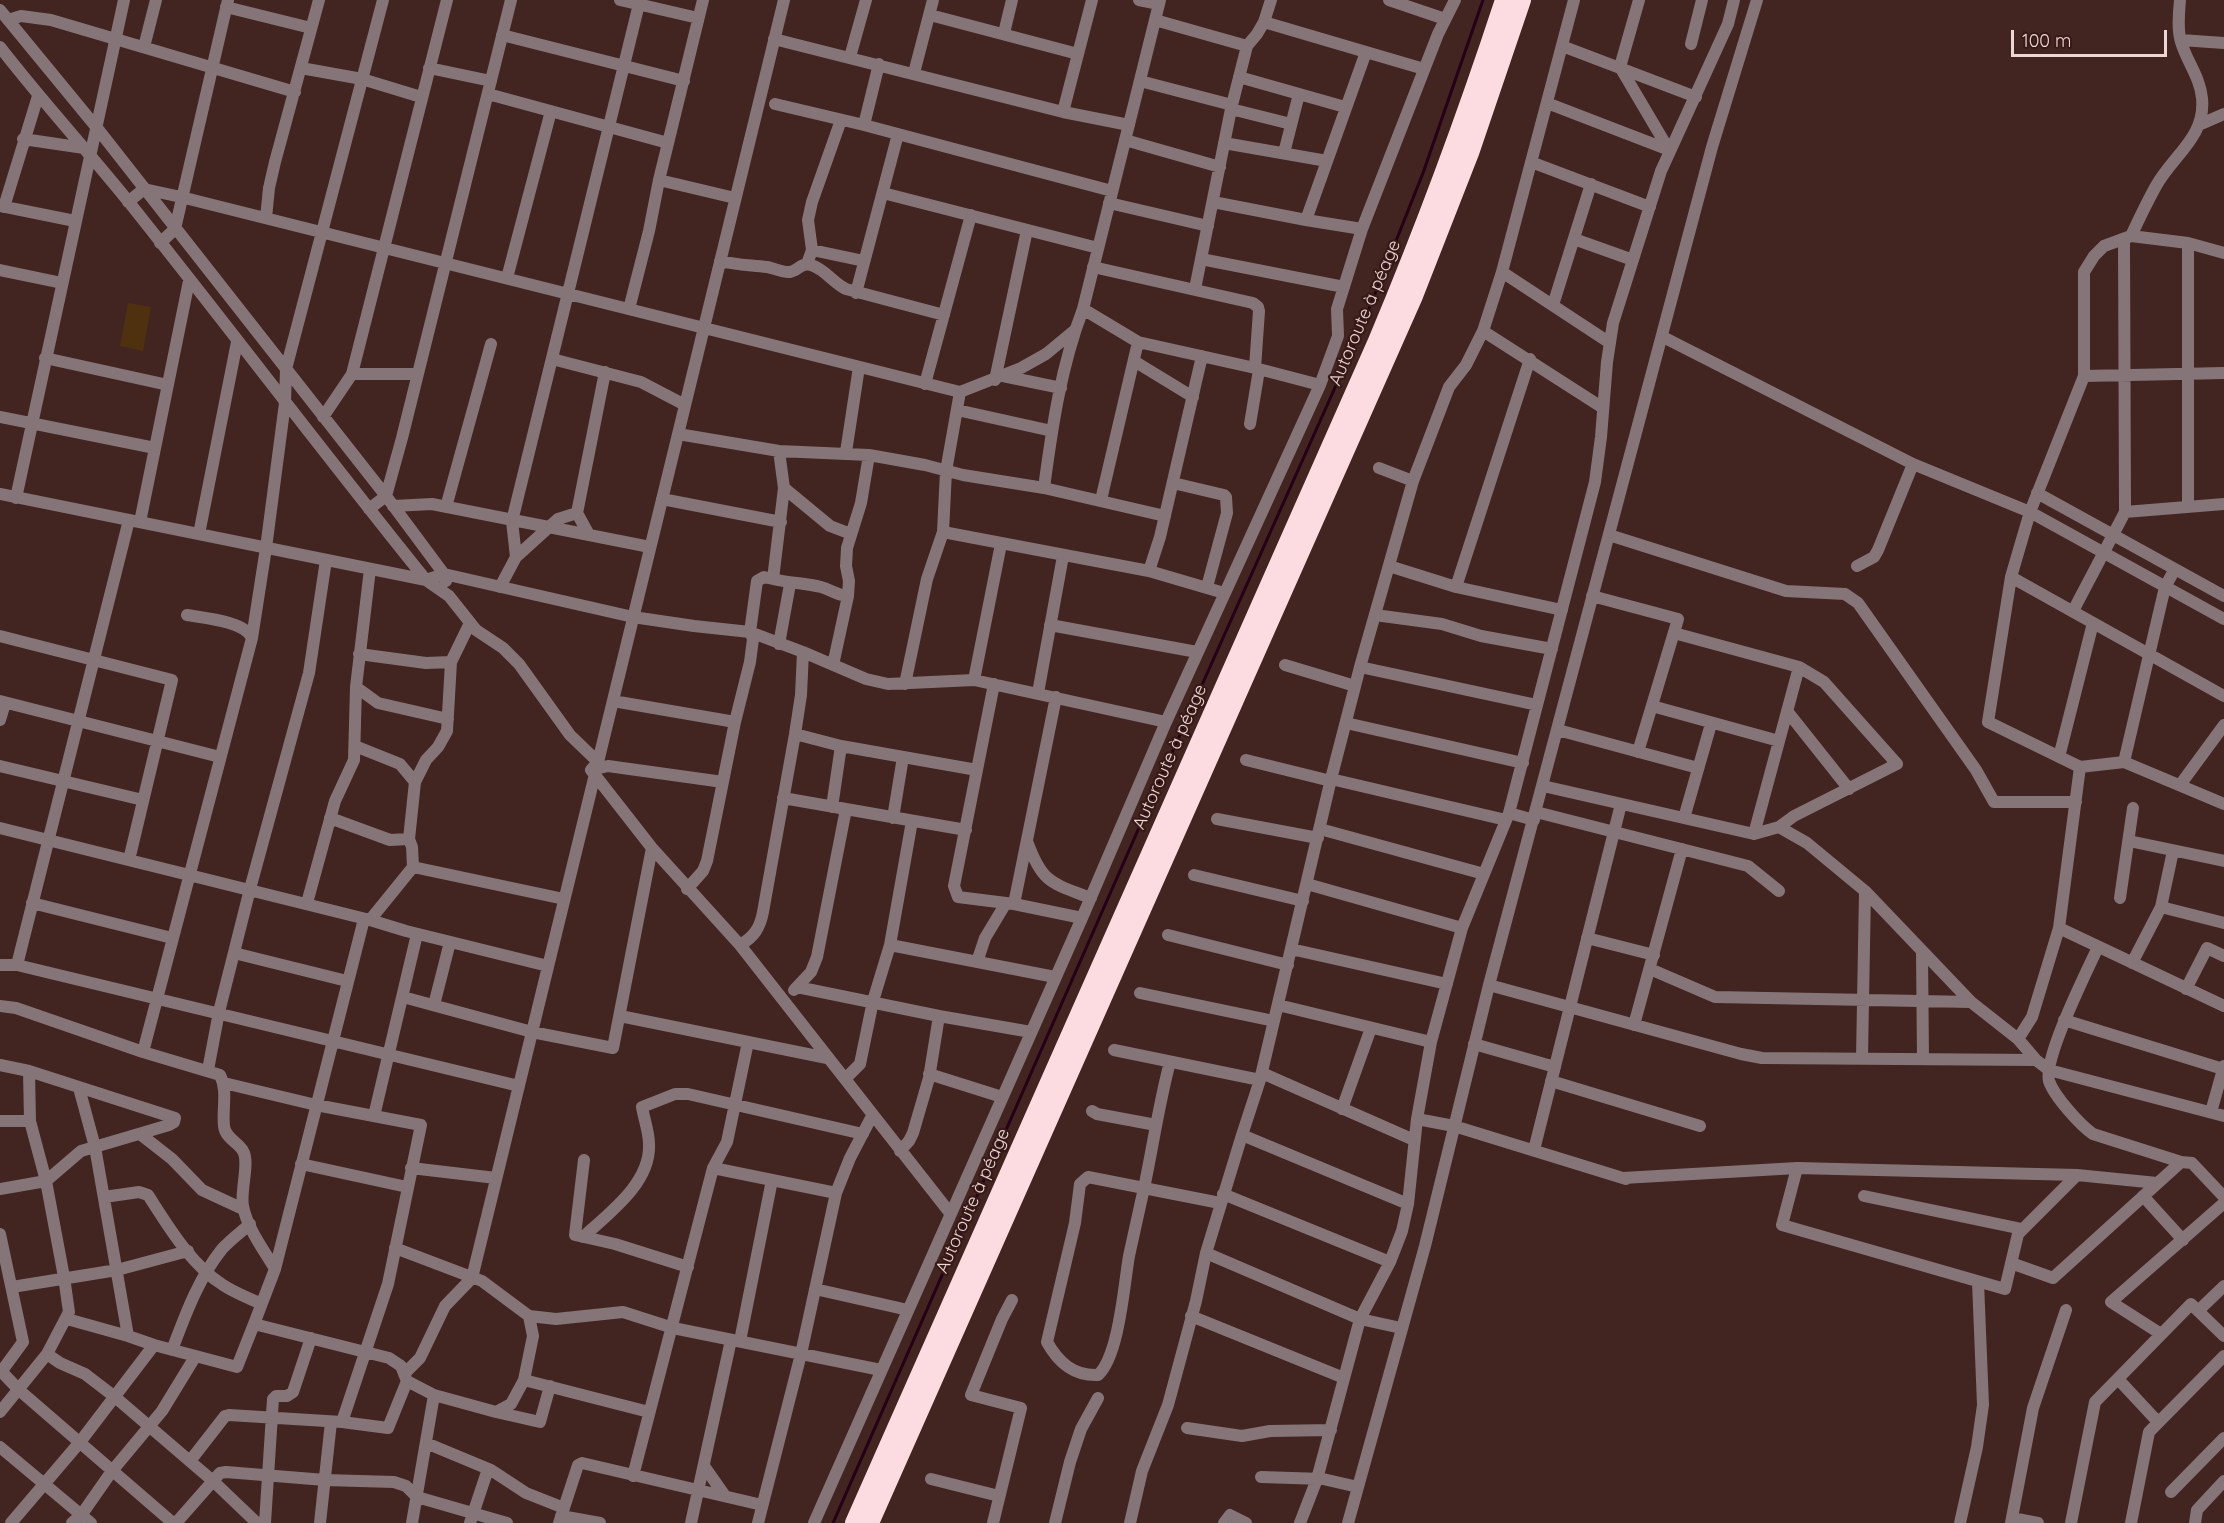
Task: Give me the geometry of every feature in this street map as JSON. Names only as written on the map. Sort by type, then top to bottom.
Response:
[{"type":"highway","name":"Autoroute à péage","points":[[854,1523],[1377,341],[1413,255],[1468,108],[1503,0]]},
{"type":"highway","points":[[870,1523],[1414,296],[1470,153],[1522,0]]},
{"type":"street","points":[[6,0],[0,8],[8,20],[97,128],[389,501],[444,574],[449,596]]},
{"type":"street","points":[[16,498],[75,221],[87,152],[97,128],[124,0]]},
{"type":"street","points":[[144,47],[156,0]]},
{"type":"street","points":[[266,218],[269,188],[319,0]]},
{"type":"street","points":[[142,1052],[252,638],[285,403],[286,369],[383,0]]},
{"type":"street","points":[[323,417],[352,374],[447,0]]},
{"type":"street","points":[[389,501],[444,263],[511,0]]},
{"type":"street","points":[[620,0],[640,2],[698,18]]},
{"type":"street","points":[[629,309],[650,231],[659,180],[703,0]]},
{"type":"street","points":[[190,1461],[225,1416],[337,1422],[388,1428],[405,1378],[420,1359],[445,1306],[472,1278],[784,0]]},
{"type":"street","points":[[850,57],[866,0]]},
{"type":"street","points":[[914,73],[933,0]]},
{"type":"street","points":[[1004,33],[1012,0]]},
{"type":"street","points":[[1063,112],[1092,0]]},
{"type":"street","points":[[1044,488],[1061,388],[1160,2],[1139,0]]},
{"type":"street","points":[[1195,289],[1224,143],[1247,45],[1264,22],[1271,0]]},
{"type":"street","points":[[1389,0],[1445,19]]},
{"type":"street","points":[[814,1523],[1082,918],[1197,652],[1320,385],[1338,336],[1337,309],[1362,230],[1424,69],[1455,0]]},
{"type":"street","points":[[1130,1523],[1142,1471],[1168,1405],[1196,1301],[1206,1253],[1261,1077],[1331,780],[1360,667],[1413,481],[1449,387],[1466,365],[1483,331],[1502,272],[1574,0]]},
{"type":"street","points":[[1639,0],[1620,67],[1669,150]]},
{"type":"street","points":[[1691,45],[1702,0]]},
{"type":"street","points":[[1300,1523],[1317,1479],[1359,1318],[1390,1262],[1402,1231],[1408,1204],[1417,1119],[1431,1042],[1462,928],[1508,816],[1595,482],[1613,323],[1669,150],[1696,97],[1728,24],[1734,0]]},
{"type":"street","points":[[1348,1523],[1425,1246],[1474,1044],[1712,147],[1757,0]]},
{"type":"street","points":[[2073,611],[2126,512],[2125,375],[2128,238],[2156,184],[2201,124],[2203,110],[2199,81],[2181,40],[2180,0]]},
{"type":"street","points":[[516,557],[512,521],[640,2]]},
{"type":"street","points":[[160,243],[175,228],[227,4],[311,28]]},
{"type":"street","points":[[930,15],[1078,54]]},
{"type":"street","points":[[8,20],[21,16],[51,20],[295,92]]},
{"type":"street","points":[[1155,20],[1247,45]]},
{"type":"street","points":[[1264,22],[1424,69]]},
{"type":"street","points":[[502,35],[684,81]]},
{"type":"street","points":[[774,39],[1063,112],[1129,125]]},
{"type":"street","points":[[2181,40],[2224,43]]},
{"type":"street","points":[[1562,46],[1696,97]]},
{"type":"street","points":[[0,47],[38,96],[128,202],[426,580],[449,596],[476,630],[503,648],[519,664],[652,848],[740,945],[950,1213]]},
{"type":"street","points":[[1306,220],[1366,52]]},
{"type":"street","points":[[864,125],[879,64]]},
{"type":"street","points":[[301,68],[362,79],[422,97]]},
{"type":"street","points":[[429,68],[551,111],[668,143]]},
{"type":"street","points":[[1239,77],[1345,107]]},
{"type":"street","points":[[1140,81],[1291,124]]},
{"type":"street","points":[[1284,153],[1299,94]]},
{"type":"street","points":[[38,96],[2,207],[75,221]]},
{"type":"street","points":[[1547,103],[1669,150]]},
{"type":"street","points":[[776,104],[898,134],[1208,226]]},
{"type":"street","points":[[507,278],[551,111]]},
{"type":"street","points":[[2201,124],[2224,114]]},
{"type":"street","points":[[807,264],[812,250],[808,220],[812,202],[841,120]]},
{"type":"street","points":[[856,293],[898,134]]},
{"type":"street","points":[[23,139],[87,152]]},
{"type":"street","points":[[1125,140],[1220,167]]},
{"type":"street","points":[[1224,143],[1326,161]]},
{"type":"street","points":[[1532,162],[1650,207]]},
{"type":"street","points":[[659,180],[735,198]]},
{"type":"street","points":[[1553,305],[1591,184]]},
{"type":"street","points":[[144,189],[960,392],[999,378],[1046,354],[1075,330]]},
{"type":"street","points":[[128,202],[144,189]]},
{"type":"street","points":[[883,193],[1098,248]]},
{"type":"street","points":[[1213,202],[1362,230]]},
{"type":"street","points":[[925,384],[971,215]]},
{"type":"street","points":[[999,378],[1027,230]]},
{"type":"street","points":[[2224,253],[2188,243],[2128,238],[2104,246],[2094,256],[2084,272],[2084,376],[2030,512],[2011,577],[1988,722],[2080,767],[2124,762],[2224,804]]},
{"type":"street","points":[[1574,239],[1633,260]]},
{"type":"street","points":[[2188,243],[2188,507]]},
{"type":"street","points":[[812,250],[864,261]]},
{"type":"street","points":[[1201,259],[1344,287]]},
{"type":"street","points":[[720,261],[787,272],[793,272],[807,264],[819,268],[838,285],[856,293],[944,315]]},
{"type":"street","points":[[1093,267],[1246,300],[1258,307],[1257,369],[1250,424]]},
{"type":"street","points":[[0,270],[62,283]]},
{"type":"street","points":[[1502,272],[1610,343]]},
{"type":"street","points":[[17,965],[94,660],[155,448],[189,280]]},
{"type":"street","points":[[1083,309],[1138,342],[1320,385]]},
{"type":"street","points":[[1483,331],[1604,408]]},
{"type":"street","points":[[1663,337],[1913,464],[2030,512],[2224,619]]},
{"type":"street","points":[[199,534],[237,342]]},
{"type":"street","points":[[1101,500],[1138,342]]},
{"type":"street","points":[[446,507],[491,344]]},
{"type":"street","points":[[1149,572],[1165,516],[1202,356]]},
{"type":"street","points":[[45,358],[168,385]]},
{"type":"street","points":[[552,359],[641,382],[685,405]]},
{"type":"street","points":[[1456,587],[1530,359]]},
{"type":"street","points":[[1134,361],[1193,396]]},
{"type":"street","points":[[846,452],[860,367]]},
{"type":"street","points":[[588,533],[577,513],[605,372]]},
{"type":"street","points":[[2084,376],[2224,373]]},
{"type":"street","points":[[352,374],[418,374]]},
{"type":"street","points":[[999,378],[1061,388]]},
{"type":"street","points":[[905,684],[920,609],[943,532],[946,471],[960,392]]},
{"type":"street","points":[[957,410],[1052,431]]},
{"type":"street","points":[[0,417],[155,448]]},
{"type":"street","points":[[678,434],[779,451],[846,452],[869,455],[1044,488],[1165,516]]},
{"type":"street","points":[[773,579],[784,488],[779,451]]},
{"type":"street","points":[[833,665],[848,596],[846,558],[861,503],[869,455]]},
{"type":"street","points":[[1857,566],[1874,558],[1913,464]]},
{"type":"street","points":[[1379,468],[1413,481]]},
{"type":"street","points":[[1173,483],[1226,497],[1227,513],[1208,587]]},
{"type":"street","points":[[784,488],[830,526],[851,534]]},
{"type":"street","points":[[2037,493],[2224,596]]},
{"type":"street","points":[[0,494],[426,580],[444,574],[633,617],[694,627],[750,632],[866,680],[888,684],[975,680],[1166,722]]},
{"type":"street","points":[[662,499],[781,522]]},
{"type":"street","points":[[369,509],[389,501],[432,504],[650,547]]},
{"type":"street","points":[[2126,512],[2224,504]]},
{"type":"street","points":[[500,587],[516,557],[558,519],[577,513]]},
{"type":"street","points":[[943,532],[1149,572],[1224,593]]},
{"type":"street","points":[[1609,535],[1786,591],[1831,592],[1845,594],[1852,598],[1858,603],[1969,760],[1994,802],[2076,802]]},
{"type":"street","points":[[975,680],[1001,544]]},
{"type":"street","points":[[1038,693],[1063,556]]},
{"type":"street","points":[[208,1070],[219,1012],[250,890],[309,673],[326,560]]},
{"type":"street","points":[[1389,566],[1456,587],[1562,610]]},
{"type":"street","points":[[307,903],[330,818],[354,760],[356,687],[370,569]]},
{"type":"street","points":[[2124,762],[2165,587],[2175,569]]},
{"type":"street","points":[[687,889],[703,871],[707,861],[735,722],[750,662],[753,639],[750,632],[757,580],[764,577],[790,584],[819,587],[835,594],[848,596]]},
{"type":"street","points":[[2011,577],[2224,696]]},
{"type":"street","points":[[780,644],[790,584]]},
{"type":"street","points":[[1592,596],[1678,619],[1638,752]]},
{"type":"street","points":[[187,615],[237,625],[246,629],[252,638]]},
{"type":"street","points":[[1375,615],[1442,624],[1481,636],[1552,649]]},
{"type":"street","points":[[67,1319],[128,1336],[154,1346],[237,1367],[275,1269],[347,981],[367,919],[413,867],[412,847],[408,839],[415,782],[447,731],[450,662],[470,623]]},
{"type":"street","points":[[2060,756],[2093,623]]},
{"type":"street","points":[[1050,625],[1197,652]]},
{"type":"street","points":[[1543,786],[1754,834],[1779,827],[1794,816],[1897,764],[1824,682],[1799,667],[1674,633]]},
{"type":"street","points":[[0,636],[172,680],[129,860]]},
{"type":"street","points":[[740,945],[754,934],[760,925],[795,734],[801,695],[803,652]]},
{"type":"street","points":[[359,654],[426,663],[450,662]]},
{"type":"street","points":[[1285,665],[1355,686]]},
{"type":"street","points":[[1360,667],[1538,705]]},
{"type":"street","points":[[1754,834],[1799,667]]},
{"type":"street","points":[[994,684],[954,886],[955,892],[958,897],[1082,918]]},
{"type":"street","points":[[356,687],[378,703],[448,719]]},
{"type":"street","points":[[977,962],[985,938],[1010,904],[1027,839],[1056,696]]},
{"type":"street","points":[[613,701],[735,722]]},
{"type":"street","points":[[0,720],[2,702],[220,756]]},
{"type":"street","points":[[1652,706],[1779,741]]},
{"type":"street","points":[[1787,711],[1849,789]]},
{"type":"street","points":[[1346,723],[1523,762]]},
{"type":"street","points":[[1684,818],[1711,724]]},
{"type":"street","points":[[2180,785],[2224,725]]},
{"type":"street","points":[[1558,730],[1698,768]]},
{"type":"street","points":[[795,734],[841,746],[977,770]]},
{"type":"street","points":[[355,746],[400,764],[415,782]]},
{"type":"street","points":[[832,807],[841,746]]},
{"type":"street","points":[[893,818],[903,757]]},
{"type":"street","points":[[1246,760],[1508,816],[1535,816],[1614,832],[1748,866],[1779,891]]},
{"type":"street","points":[[0,766],[143,800]]},
{"type":"street","points":[[595,769],[608,766],[723,782]]},
{"type":"street","points":[[2018,1039],[2032,1017],[2059,928],[2080,767]]},
{"type":"street","points":[[783,798],[966,830]]},
{"type":"street","points":[[1534,1150],[1622,804]]},
{"type":"street","points":[[2121,898],[2133,807]]},
{"type":"street","points":[[783,1000],[811,972],[817,957],[846,809]]},
{"type":"street","points":[[330,818],[390,840],[408,839]]},
{"type":"street","points":[[1217,819],[1319,834],[1484,874]]},
{"type":"street","points":[[845,1079],[860,1064],[873,1001],[890,945],[912,821]]},
{"type":"street","points":[[1779,827],[1807,843],[1865,891],[1971,1002],[2018,1039],[2036,1060],[2049,1070],[2224,1116]]},
{"type":"street","points":[[0,828],[307,903],[417,934],[548,966]]},
{"type":"street","points":[[1027,839],[1041,873],[1054,884],[1091,897]]},
{"type":"street","points":[[2129,841],[2224,861]]},
{"type":"street","points":[[403,997],[532,1032],[613,1048],[652,848]]},
{"type":"street","points":[[1634,1025],[1682,849]]},
{"type":"street","points":[[2132,963],[2161,907],[2173,850]]},
{"type":"street","points":[[413,867],[564,899]]},
{"type":"street","points":[[1194,875],[1303,901]]},
{"type":"street","points":[[1307,885],[1462,928]]},
{"type":"street","points":[[1862,1058],[1865,891]]},
{"type":"street","points":[[32,903],[172,938]]},
{"type":"street","points":[[2161,907],[2224,922]]},
{"type":"street","points":[[2059,928],[2224,1006]]},
{"type":"street","points":[[374,1116],[417,934]]},
{"type":"street","points":[[1168,935],[1288,964]]},
{"type":"street","points":[[1587,938],[1654,955]]},
{"type":"street","points":[[434,1005],[450,942]]},
{"type":"street","points":[[890,945],[1055,978]]},
{"type":"street","points":[[2098,947],[2064,1020],[2049,1070],[2049,1080],[2057,1095],[2082,1127],[2093,1134],[2181,1162],[2192,1163],[2224,1197]]},
{"type":"street","points":[[2186,988],[2207,948],[2224,956]]},
{"type":"street","points":[[1291,949],[1447,984]]},
{"type":"street","points":[[1922,952],[1923,1059]]},
{"type":"street","points":[[234,953],[347,981]]},
{"type":"street","points":[[0,965],[17,965],[219,1012],[519,1086]]},
{"type":"street","points":[[1650,969],[1715,997],[1971,1002]]},
{"type":"street","points":[[1490,985],[1762,1058],[2036,1060]]},
{"type":"street","points":[[797,987],[1031,1032]]},
{"type":"street","points":[[1140,993],[1275,1021]]},
{"type":"street","points":[[1278,1005],[1431,1042]]},
{"type":"street","points":[[0,1006],[16,1008],[142,1052],[208,1070],[220,1076],[224,1083],[224,1128],[232,1142],[244,1152],[246,1166],[241,1193],[243,1209],[275,1269]]},
{"type":"street","points":[[620,1016],[827,1058]]},
{"type":"street","points":[[900,1151],[913,1133],[929,1074],[939,1016]]},
{"type":"street","points":[[2064,1020],[2223,1068],[2211,1112]]},
{"type":"street","points":[[1342,1109],[1371,1028]]},
{"type":"street","points":[[633,1476],[713,1168],[727,1142],[748,1042]]},
{"type":"street","points":[[1474,1044],[1555,1067]]},
{"type":"street","points":[[1114,1050],[1261,1077],[1414,1140]]},
{"type":"street","points":[[1170,1062],[1159,1102],[1156,1125],[1144,1188],[1112,1352],[1105,1368],[1098,1375],[1090,1375],[1065,1366],[1047,1342],[1075,1223],[1080,1184],[1088,1177],[1144,1188],[1222,1199],[1390,1262]]},
{"type":"street","points":[[0,1065],[29,1071],[175,1118],[174,1122],[168,1125],[81,1151],[46,1180],[0,1189]]},
{"type":"street","points":[[0,1412],[47,1354],[69,1312],[46,1180],[30,1121],[29,1071]]},
{"type":"street","points":[[929,1074],[1002,1097]]},
{"type":"street","points":[[1551,1081],[1700,1126]]},
{"type":"street","points":[[224,1083],[316,1105],[421,1125],[388,1284],[366,1351],[337,1422],[325,1480],[320,1523]]},
{"type":"street","points":[[79,1088],[95,1147],[128,1336]]},
{"type":"street","points":[[583,1237],[622,1200],[640,1178],[648,1160],[650,1144],[642,1107],[675,1094],[688,1094],[863,1134]]},
{"type":"street","points":[[1092,1111],[1097,1114],[1156,1125]]},
{"type":"street","points":[[758,1523],[801,1354],[836,1193],[872,1116]]},
{"type":"street","points":[[1417,1119],[1454,1126],[1624,1178],[1797,1168],[2077,1175],[2157,1183]]},
{"type":"street","points":[[0,1121],[30,1121]]},
{"type":"street","points":[[140,1134],[172,1159],[202,1190],[243,1209]]},
{"type":"street","points":[[1242,1135],[1408,1204]]},
{"type":"street","points":[[584,1160],[575,1235],[615,1244],[688,1267]]},
{"type":"street","points":[[2011,1263],[2053,1278],[2181,1162]]},
{"type":"street","points":[[301,1164],[407,1187]]},
{"type":"street","points":[[411,1168],[496,1178]]},
{"type":"street","points":[[713,1168],[836,1193]]},
{"type":"street","points":[[1797,1168],[1782,1225],[2005,1289],[2018,1234],[2077,1175]]},
{"type":"street","points":[[691,1523],[772,1180]]},
{"type":"street","points":[[104,1197],[139,1192],[148,1195],[188,1251],[207,1273],[224,1286],[261,1304]]},
{"type":"street","points":[[1864,1196],[2022,1229]]},
{"type":"street","points":[[2144,1196],[2183,1240]]},
{"type":"street","points":[[2162,1334],[2111,1302],[2224,1203]]},
{"type":"street","points":[[172,1350],[188,1307],[207,1273],[223,1249],[250,1224]]},
{"type":"street","points":[[0,1234],[23,1342],[1,1371],[19,1390],[174,1523],[220,1473],[226,1472],[325,1480],[394,1482],[406,1486],[417,1497],[472,1518],[507,1523]]},
{"type":"street","points":[[394,1248],[482,1281],[529,1316],[556,1319],[623,1312],[673,1328],[881,1370]]},
{"type":"street","points":[[12,1287],[117,1270],[188,1251]]},
{"type":"street","points":[[1206,1253],[1359,1318],[1401,1328]]},
{"type":"street","points":[[1960,1523],[1977,1448],[1983,1405],[1978,1282]]},
{"type":"street","points":[[2198,1311],[2224,1286]]},
{"type":"street","points":[[815,1289],[908,1310]]},
{"type":"street","points":[[993,1523],[1021,1408],[971,1395],[1002,1318],[1012,1300]]},
{"type":"street","points":[[2071,1523],[2095,1402],[2192,1304],[2224,1336]]},
{"type":"street","points":[[2038,1523],[2011,1520],[2033,1408],[2066,1310]]},
{"type":"street","points":[[496,1412],[511,1404],[524,1380],[533,1336],[529,1316]]},
{"type":"street","points":[[1191,1316],[1344,1378]]},
{"type":"street","points":[[254,1324],[389,1358],[401,1366],[405,1378],[434,1395],[540,1422],[550,1386]]},
{"type":"street","points":[[265,1523],[273,1399],[276,1396],[287,1396],[292,1392],[311,1338]]},
{"type":"street","points":[[11,1523],[80,1442],[154,1346]]},
{"type":"street","points":[[47,1354],[60,1363],[85,1374],[115,1397],[213,1481],[257,1523]]},
{"type":"street","points":[[72,1523],[82,1514],[112,1471],[162,1411],[195,1356]]},
{"type":"street","points":[[2132,1523],[2149,1432],[2224,1356]]},
{"type":"street","points":[[2118,1379],[2158,1422]]},
{"type":"street","points":[[524,1380],[649,1412]]},
{"type":"street","points":[[412,1523],[434,1395]]},
{"type":"street","points":[[1055,1523],[1070,1462],[1081,1429],[1098,1398]]},
{"type":"street","points":[[1186,1428],[1242,1436],[1270,1431],[1331,1430]]},
{"type":"street","points":[[2171,1492],[2224,1438]]},
{"type":"street","points":[[426,1443],[488,1469],[561,1516],[600,1523]]},
{"type":"street","points":[[0,1447],[91,1523]]},
{"type":"street","points":[[561,1516],[580,1463],[762,1505]]},
{"type":"street","points":[[704,1466],[725,1496]]},
{"type":"street","points":[[472,1518],[488,1469]]},
{"type":"street","points":[[1261,1477],[1317,1479],[1358,1487]]},
{"type":"street","points":[[931,1479],[999,1496]]},
{"type":"street","points":[[2195,1523],[2197,1510],[2224,1481]]},
{"type":"street","points":[[1224,1523],[1230,1515],[1246,1523]]},
{"type":"shaded area","points":[[128,303],[151,307],[143,351],[120,346]]},
{"type":"waterway","points":[[833,1523],[1359,334],[1423,173],[1483,0]]}]
